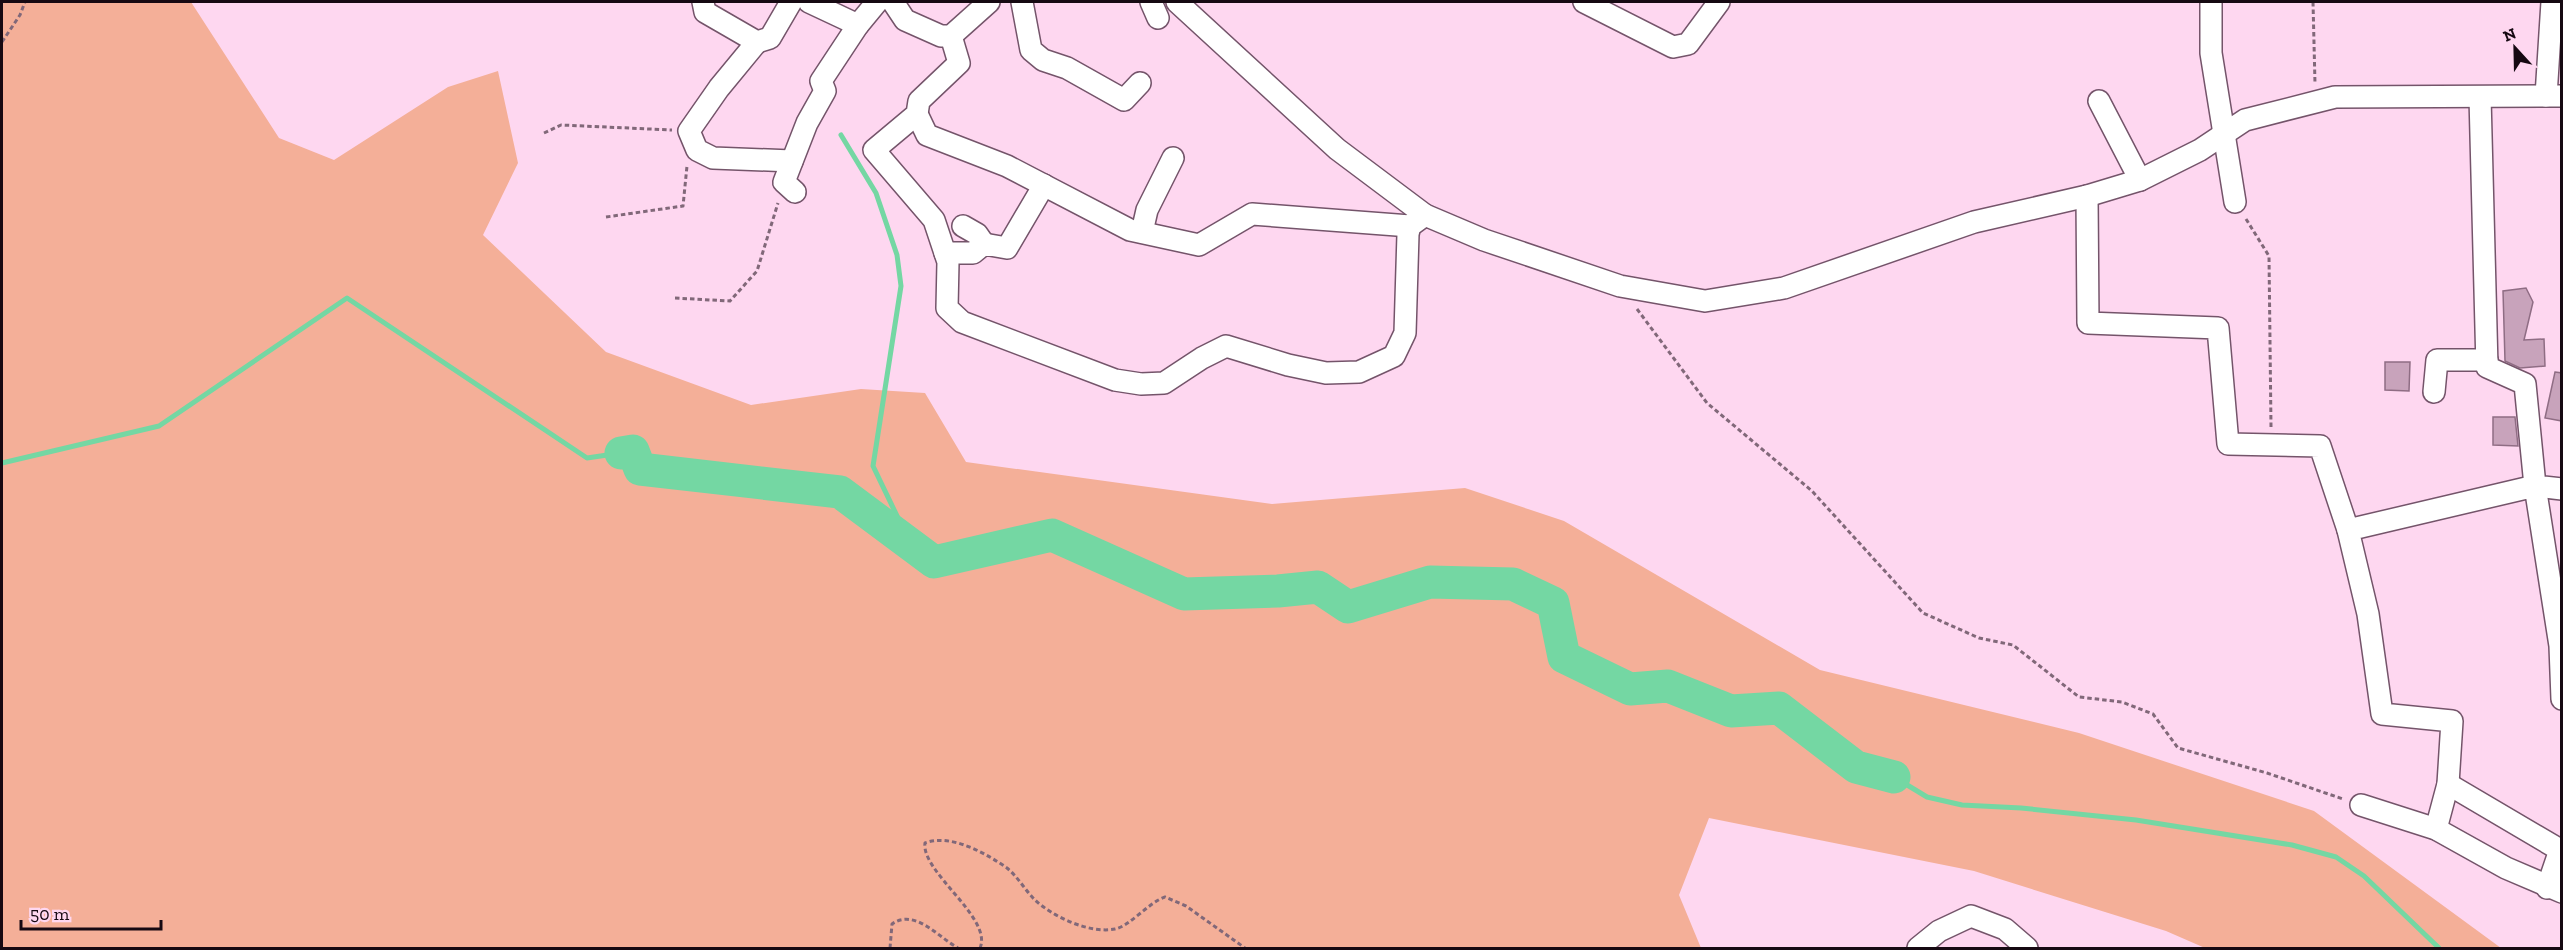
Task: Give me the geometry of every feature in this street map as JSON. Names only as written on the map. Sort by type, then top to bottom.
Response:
[{"type":"street","points":[[703,2],[705,12],[757,42]]},
{"type":"street","points":[[791,2],[770,38],[757,42],[719,88],[691,137],[697,150],[713,158],[792,161]]},
{"type":"street","points":[[809,2],[858,25]]},
{"type":"street","points":[[790,187],[792,161],[807,123],[825,91],[821,81],[858,25],[877,2]]},
{"type":"street","points":[[893,2],[905,20],[941,36],[951,36],[989,2]]},
{"type":"street","points":[[1022,2],[1030,50],[1044,60],[1067,68],[1125,100],[1140,83]]},
{"type":"street","points":[[1177,2],[1417,221]]},
{"type":"street","points":[[1584,2],[1673,47],[1688,44],[1719,2]]},
{"type":"street","points":[[2211,2],[2211,53],[2235,202]]},
{"type":"street","points":[[951,36],[959,63],[919,101],[917,114],[927,135],[1007,166],[1130,230],[1199,245],[1252,214],[1417,221],[1484,240],[1620,286],[1705,301],[1784,288],[1974,222],[2087,196],[2140,180],[2200,150],[2245,120],[2334,97],[2554,96],[2552,2]]},
{"type":"street","points":[[2480,97],[2487,367],[2525,384],[2535,486],[2561,645],[2562,699]]},
{"type":"street","points":[[2099,102],[2140,180]]},
{"type":"street","points":[[917,114],[874,150],[934,220],[948,262],[948,308],[962,322],[1115,380],[1141,384],[1164,383],[1202,358],[1226,346],[1288,365],[1326,373],[1359,372],[1394,356],[1405,333],[1404,293],[1417,221]]},
{"type":"street","points":[[1142,232],[1147,210],[1173,158]]},
{"type":"street","points":[[963,226],[977,234],[984,244],[1007,248],[1044,185]]},
{"type":"street","points":[[2087,196],[2088,323],[2218,328],[2228,444],[2320,446],[2348,530],[2368,614],[2382,714],[2452,721],[2448,784],[2436,829]]},
{"type":"street","points":[[945,253],[973,253],[984,244]]},
{"type":"street","points":[[2434,392],[2437,360],[2487,360]]},
{"type":"street","points":[[2348,530],[2535,486],[2562,489]]},
{"type":"street","points":[[2361,805],[2436,829],[2554,890],[2560,850],[2448,784]]},
{"type":"street","points":[[1918,948],[1940,931],[1971,916],[2005,929],[2027,948]]},
{"type":"path","points":[[2,42],[20,15],[25,2]]},
{"type":"path","points":[[2313,2],[2316,102]]},
{"type":"path","points":[[544,133],[561,124],[691,137],[683,206],[606,217]]},
{"type":"path","points":[[675,298],[730,302],[757,271],[790,187]]},
{"type":"path","points":[[2235,202],[2270,256],[2271,445]]},
{"type":"path","points":[[1620,286],[1707,403],[1812,491],[1923,613],[1979,638],[2013,645],[2079,697],[2122,702],[2153,714],[2178,748],[2267,773],[2361,805]]},
{"type":"path","points":[[980,948],[982,943],[978,928],[950,884],[930,864],[924,850],[926,843],[951,842],[977,850],[1008,870],[1037,902],[1061,917],[1095,930],[1117,929],[1152,902],[1165,897],[1195,912],[1245,948]]},
{"type":"path","points":[[890,948],[892,924],[901,918],[912,918],[958,948]]},
{"type":"shaded area","points":[[2,2],[191,2],[279,138],[334,160],[448,87],[498,71],[518,163],[483,235],[606,352],[751,405],[861,389],[925,393],[966,462],[1272,504],[1465,488],[1564,521],[1820,670],[2079,733],[2314,811],[2501,948],[2205,948],[2166,931],[1974,871],[1709,818],[1679,895],[1701,948],[2,948]]},
{"type":"building","points":[[2526,288],[2533,302],[2524,340],[2544,339],[2545,366],[2520,368],[2505,361],[2503,291]]},
{"type":"building","points":[[2385,362],[2410,362],[2409,391],[2385,390]]},
{"type":"building","points":[[2555,372],[2562,373],[2562,421],[2545,418]]},
{"type":"building","points":[[2493,417],[2515,417],[2518,446],[2493,445]]},
{"type":"waterway","points":[[841,135],[876,193],[897,255],[901,286],[873,466],[911,545]]},
{"type":"waterway","points":[[2,463],[159,426],[347,298],[587,458],[621,453]]},
{"type":"waterway","points":[[621,453],[633,451],[640,469],[840,492],[934,562],[1052,535],[1184,594],[1278,591],[1318,587],[1348,607],[1430,582],[1513,584],[1553,603],[1564,657],[1630,689],[1668,686],[1731,711],[1779,708],[1856,767],[1894,777]]},
{"type":"waterway","points":[[1894,777],[1927,797],[1962,805],[2021,808],[2136,820],[2292,845],[2336,857],[2364,876],[2439,948]]}]
